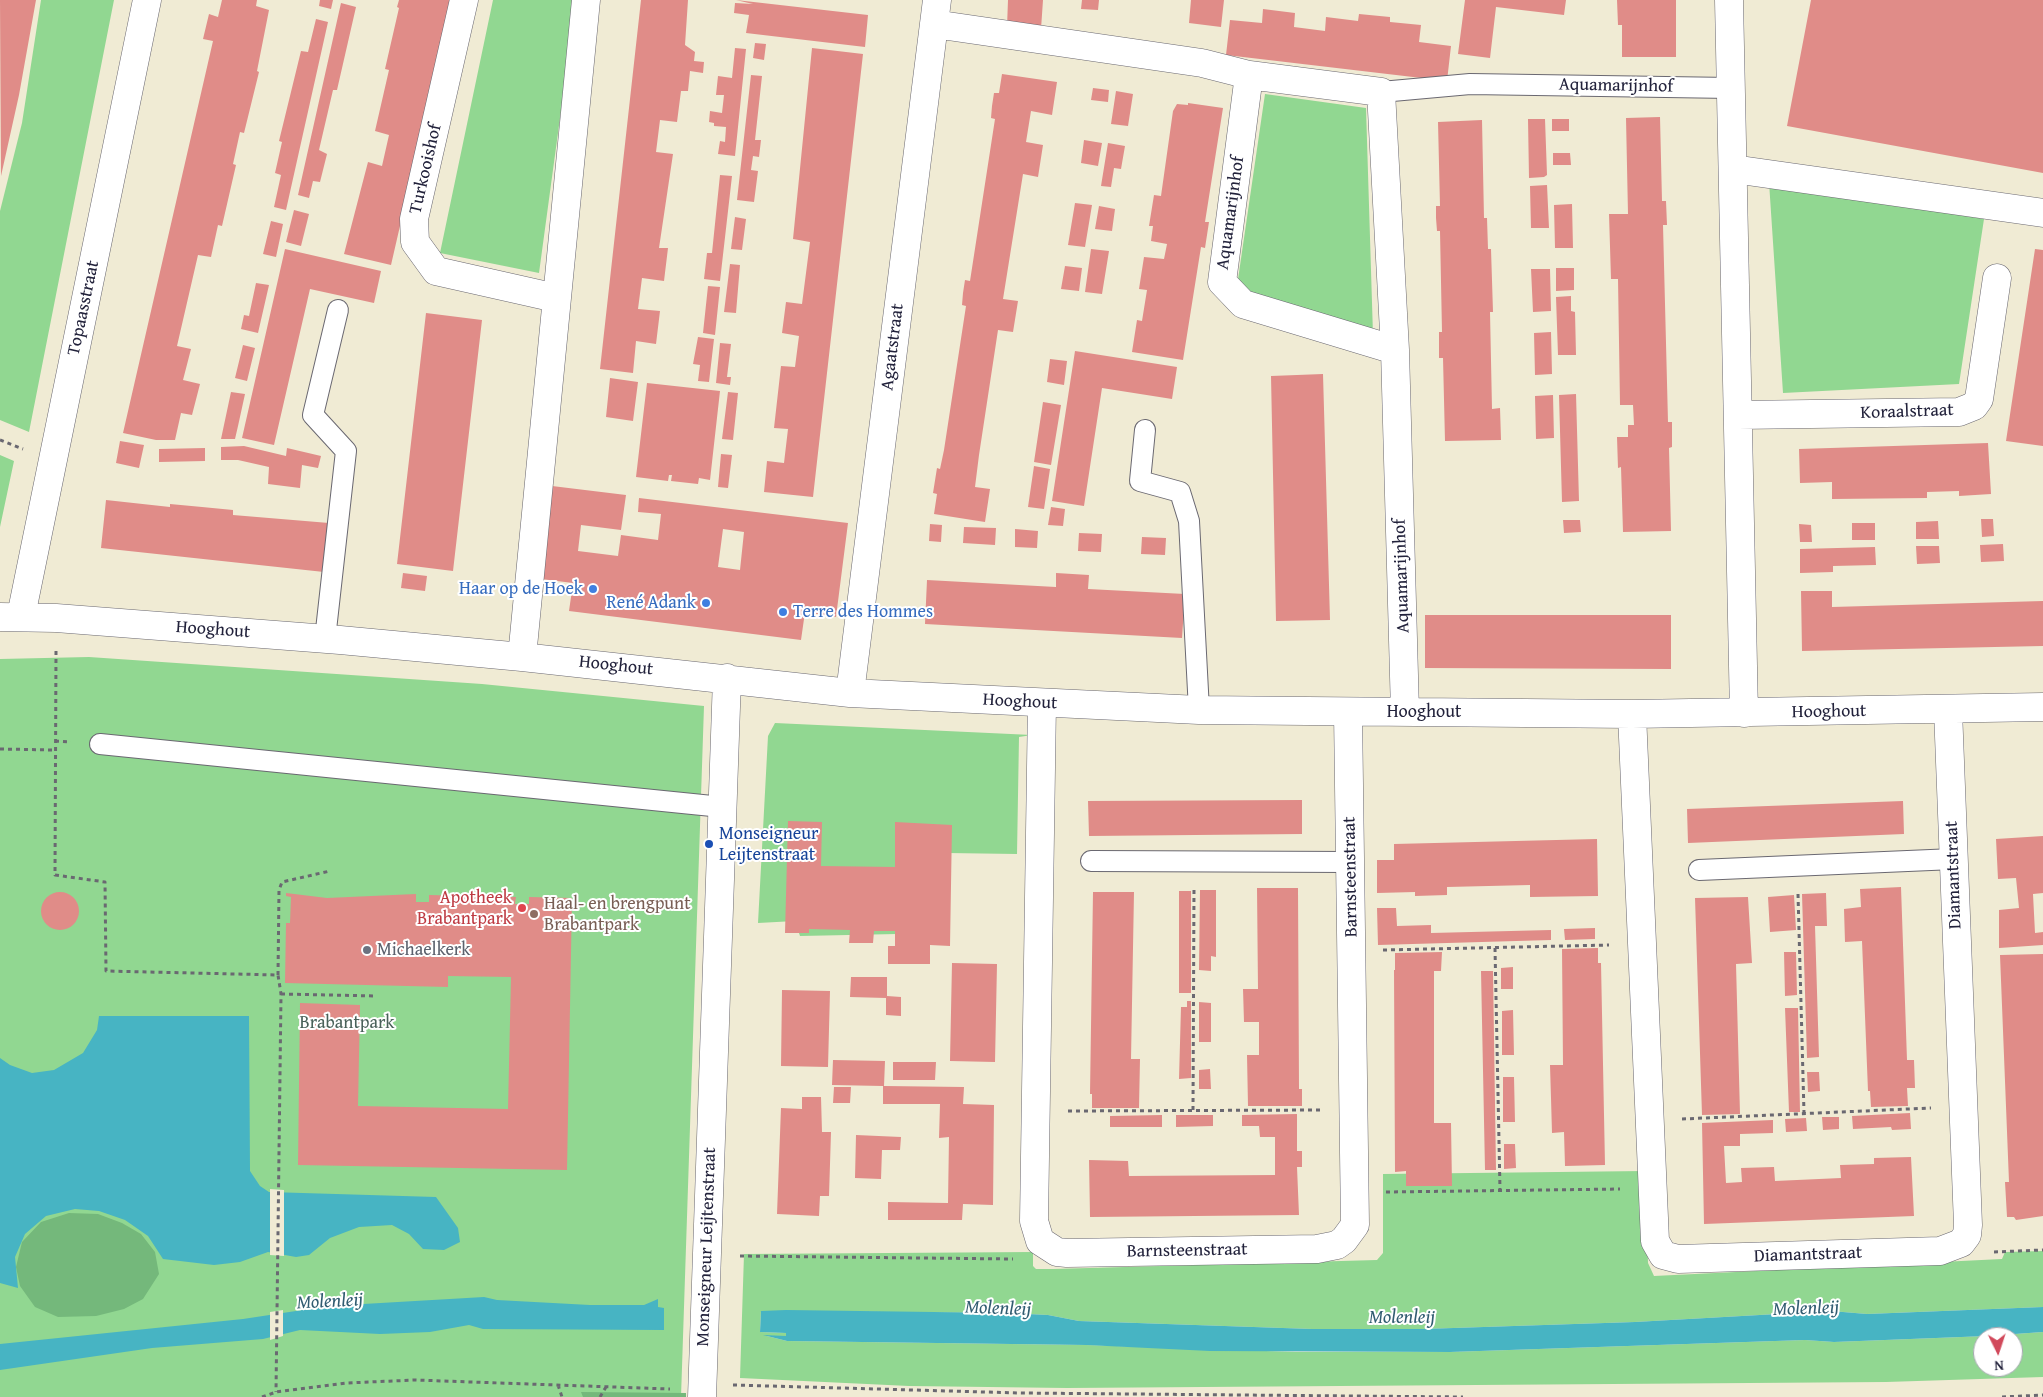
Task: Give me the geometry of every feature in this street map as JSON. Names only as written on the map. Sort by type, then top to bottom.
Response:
[{"type":"street","name":"Topaasstraat","points":[[10,616],[146,0]]},
{"type":"street","name":"Turkooishof","points":[[464,0],[414,219],[415,242],[436,271],[556,298]]},
{"type":"street","points":[[522,657],[586,0]]},
{"type":"street","points":[[1729,0],[1744,713]]},
{"type":"street","name":"Aquamarijnhof","points":[[935,12],[1202,63],[1249,75],[1381,92],[1395,350],[1406,712]]},
{"type":"street","name":"Agaatstraat","points":[[850,693],[935,12]]},
{"type":"street","name":"Aquamarijnhof","points":[[1249,75],[1222,282],[1243,304],[1395,350]]},
{"type":"street","points":[[1733,169],[2043,213]]},
{"type":"street","name":"Koraalstraat","points":[[1738,415],[1959,412],[1974,406],[1978,398],[1997,278]]},
{"type":"street","name":"Hooghout","points":[[10,616],[325,639],[522,657],[850,693],[1042,703],[1199,710],[1632,714],[2043,707]]},
{"type":"street","name":"Monseigneur Leijtenstraat","points":[[702,1390],[727,678]]},
{"type":"street","points":[[1042,703],[1034,1221],[1040,1241],[1047,1248]]},
{"type":"street","name":"Diamantstraat","points":[[1632,714],[1655,1241],[1662,1255],[1669,1258],[1940,1250],[1961,1242],[1967,1235],[1964,1106],[1948,710]]},
{"type":"street","name":"Barnsteenstraat","points":[[1047,1248],[1067,1253],[1327,1248],[1344,1240],[1355,1225],[1348,712]]},
{"type":"lane","name":"Aquamarijnhof","points":[[1381,92],[1470,84],[1732,88]]},
{"type":"lane","points":[[325,639],[346,452],[312,415],[338,310]]},
{"type":"lane","points":[[1144,430],[1140,481],[1180,492],[1189,521],[1199,710]]},
{"type":"lane","points":[[100,744],[722,807]]},
{"type":"lane","points":[[1699,870],[1954,859]]},
{"type":"lane","points":[[1091,861],[1350,862]]},
{"type":"path","points":[[56,618],[55,875],[105,882],[106,971],[278,975]]},
{"type":"path","points":[[0,749],[54,750]]},
{"type":"path","points":[[1193,1110],[1195,860]]},
{"type":"path","points":[[1797,867],[1804,1113]]},
{"type":"path","points":[[276,1392],[280,994],[278,975],[279,890],[282,882],[330,871]]},
{"type":"path","points":[[1352,951],[1642,945]]},
{"type":"path","points":[[1494,948],[1500,1190]]},
{"type":"path","points":[[280,994],[375,996]]},
{"type":"path","points":[[1650,1120],[1964,1106]]},
{"type":"path","points":[[1036,1111],[1354,1110]]},
{"type":"path","points":[[1356,1192],[1653,1188]]},
{"type":"path","points":[[1961,1242],[1980,1253],[2043,1250]]},
{"type":"path","points":[[706,1256],[1017,1259],[1047,1248]]},
{"type":"path","points":[[262,1397],[276,1392],[347,1383],[415,1380],[702,1390],[1021,1395],[1463,1397]]},
{"type":"path","points":[[558,1385],[562,1397]]},
{"type":"path","points":[[600,1397],[606,1386]]},
{"type":"path","points":[[2002,1397],[2043,1395]]},
{"type":"green space","points":[[41,0],[114,0],[29,432],[0,420],[0,211],[22,123]]},
{"type":"green space","points":[[493,0],[576,0],[539,273],[440,253]]},
{"type":"green space","points":[[1265,94],[1366,108],[1373,335],[1236,293]]},
{"type":"green space","points":[[1769,182],[1984,219],[1959,384],[1783,393]]},
{"type":"green space","points":[[0,455],[14,461],[0,527]]},
{"type":"green space","name":"Brabantpark","points":[[89,657],[482,684],[704,706],[681,1397],[0,1397],[0,659]]},
{"type":"green space","points":[[775,723],[1032,735],[1019,737],[1017,854],[947,853],[945,933],[800,936],[795,921],[758,923],[768,736]]},
{"type":"green space","points":[[1645,1171],[1648,1263],[1654,1276],[2002,1259],[2005,1252],[2043,1251],[2043,1307],[1867,1314],[1831,1311],[1635,1322],[1423,1329],[1312,1329],[1079,1321],[1048,1315],[1008,1313],[761,1311],[760,1332],[787,1333],[787,1336],[767,1336],[787,1341],[1086,1345],[1296,1352],[1450,1352],[1805,1340],[1834,1342],[1973,1337],[1973,1377],[2023,1377],[2023,1333],[2043,1332],[2043,1377],[1886,1382],[1067,1388],[909,1386],[740,1378],[744,1254],[1033,1252],[1033,1266],[1036,1269],[1053,1269],[1377,1260],[1383,1253],[1383,1174]]},
{"type":"green space","points":[[69,1213],[98,1214],[122,1223],[141,1234],[155,1252],[159,1274],[143,1299],[124,1309],[96,1316],[58,1317],[35,1307],[20,1286],[16,1267],[22,1242],[41,1222]]},
{"type":"green space","points":[[581,1392],[686,1393],[686,1397],[583,1397]]},
{"type":"water","points":[[99,1016],[249,1016],[250,1171],[260,1186],[269,1192],[436,1197],[458,1228],[460,1242],[444,1250],[423,1249],[409,1234],[392,1225],[359,1227],[330,1238],[309,1255],[296,1257],[268,1252],[240,1262],[214,1265],[163,1259],[148,1236],[125,1220],[99,1211],[75,1209],[46,1216],[25,1234],[15,1257],[18,1288],[0,1283],[0,1058],[10,1065],[32,1073],[54,1070],[83,1053],[97,1030]]},
{"type":"water","points":[[484,1297],[497,1300],[590,1305],[644,1305],[658,1299],[658,1307],[664,1308],[664,1330],[483,1329],[469,1325],[430,1332],[380,1334],[300,1330],[263,1339],[152,1348],[0,1370],[0,1344],[243,1319],[329,1306]]},
{"type":"water","points":[[2043,1307],[2043,1332],[2023,1333],[2023,1327],[1973,1327],[1973,1337],[1834,1342],[1805,1340],[1450,1352],[1210,1351],[1086,1345],[787,1341],[763,1335],[786,1336],[786,1333],[760,1332],[761,1311],[786,1310],[1008,1313],[1048,1315],[1079,1321],[1312,1329],[1423,1329],[1635,1322],[1831,1311],[1867,1314]]},
{"type":"pier","points":[[270,1189],[284,1190],[284,1256],[270,1255]]},
{"type":"pier","points":[[283,1310],[283,1336],[270,1340],[270,1312]]},
{"type":"building","points":[[0,0],[36,0],[19,95],[1,176]]},
{"type":"building","points":[[222,0],[257,0],[256,6],[269,10],[257,71],[259,72],[244,133],[240,132],[233,164],[236,165],[222,226],[218,225],[211,257],[198,255],[177,346],[191,349],[183,380],[200,384],[192,415],[181,413],[175,440],[156,440],[123,433],[213,41],[203,39],[209,14],[218,17]]},
{"type":"building","points":[[320,0],[333,0],[331,9],[319,6]]},
{"type":"building","points":[[399,0],[452,0],[391,265],[344,254],[368,162],[382,166],[389,135],[375,131],[389,70],[385,69],[399,8],[397,7]]},
{"type":"building","points":[[641,0],[688,0],[685,45],[695,52],[694,61],[704,62],[703,73],[690,71],[688,91],[681,91],[677,122],[660,120],[656,152],[673,154],[659,248],[668,248],[664,281],[642,278],[638,309],[660,311],[656,344],[636,341],[633,373],[600,369]]},
{"type":"building","points":[[736,0],[868,15],[865,47],[746,33],[749,15],[734,13],[735,3],[753,4]]},
{"type":"building","points":[[1008,0],[1043,0],[1041,29],[1007,27]]},
{"type":"building","points":[[1082,0],[1099,0],[1098,10],[1081,9]]},
{"type":"building","points":[[1191,0],[1224,0],[1221,27],[1189,23]]},
{"type":"building","points":[[1465,0],[1566,0],[1564,15],[1496,7],[1490,58],[1458,54]]},
{"type":"building","points":[[1617,0],[1676,0],[1676,57],[1622,57],[1622,25],[1618,25]]},
{"type":"building","points":[[1811,0],[2043,0],[2043,173],[1787,126]]},
{"type":"building","points":[[341,3],[356,7],[337,90],[333,90],[319,150],[327,154],[320,182],[313,181],[309,198],[298,195]]},
{"type":"building","points":[[1263,9],[1295,13],[1294,27],[1325,31],[1326,17],[1358,21],[1359,14],[1390,17],[1390,22],[1421,25],[1419,42],[1451,46],[1447,81],[1226,55],[1230,20],[1262,23]]},
{"type":"building","points":[[316,19],[328,22],[286,210],[274,207],[281,175],[275,173],[282,142],[279,141],[301,51],[308,52]]},
{"type":"building","points":[[755,43],[766,44],[764,60],[753,58]]},
{"type":"building","points":[[735,48],[746,49],[735,156],[718,154],[720,141],[725,142],[726,127],[714,126],[714,123],[709,122],[710,111],[722,113],[724,95],[716,95],[718,76],[732,78]]},
{"type":"building","points":[[812,48],[863,54],[813,497],[764,492],[767,461],[784,463],[788,429],[774,428],[781,366],[795,367],[799,336],[782,333],[786,302],[802,304],[810,242],[793,239]]},
{"type":"building","points":[[1002,74],[1057,82],[1052,115],[1031,111],[1026,142],[1043,145],[1038,177],[1023,174],[1003,299],[1018,301],[1013,332],[998,330],[975,487],[990,489],[985,522],[934,514],[937,494],[933,493],[937,468],[940,469],[944,450],[966,306],[962,305],[965,280],[970,281],[995,119],[991,118],[994,93],[999,93]]},
{"type":"building","points":[[751,75],[762,76],[755,140],[761,140],[759,157],[753,156],[751,170],[758,171],[754,202],[737,200]]},
{"type":"building","points":[[1093,88],[1109,90],[1108,102],[1091,100]]},
{"type":"building","points":[[1116,91],[1133,94],[1128,126],[1111,124]]},
{"type":"building","points":[[1188,103],[1223,108],[1205,222],[1209,222],[1205,248],[1201,247],[1183,360],[1132,352],[1137,320],[1142,321],[1147,290],[1139,289],[1144,257],[1164,259],[1167,244],[1151,241],[1153,226],[1149,226],[1154,195],[1161,196],[1173,111],[1177,104],[1188,105]]},
{"type":"building","points":[[1660,117],[1662,201],[1666,201],[1667,225],[1663,225],[1668,422],[1672,422],[1672,447],[1669,448],[1671,531],[1623,532],[1621,467],[1618,468],[1617,437],[1628,437],[1628,425],[1634,425],[1633,405],[1620,405],[1618,279],[1611,279],[1609,214],[1628,214],[1626,118]]},
{"type":"building","points":[[1528,119],[1545,119],[1547,175],[1544,177],[1529,178]]},
{"type":"building","points":[[1552,119],[1569,119],[1569,131],[1552,131]]},
{"type":"building","points":[[1482,120],[1484,218],[1487,218],[1488,249],[1491,249],[1493,312],[1490,312],[1492,409],[1500,408],[1501,440],[1445,441],[1443,358],[1439,358],[1439,332],[1442,332],[1440,231],[1437,231],[1436,218],[1436,206],[1440,206],[1438,122]]},
{"type":"building","points":[[1084,140],[1102,143],[1098,166],[1081,163]]},
{"type":"building","points":[[1108,143],[1125,146],[1121,169],[1114,168],[1111,187],[1101,186]]},
{"type":"building","points":[[1553,153],[1570,153],[1571,165],[1553,165]]},
{"type":"building","points":[[720,175],[732,176],[720,281],[704,279],[707,253],[712,253]]},
{"type":"building","points":[[1547,185],[1549,228],[1531,228],[1530,186]]},
{"type":"building","points":[[1075,203],[1092,205],[1085,247],[1068,245]]},
{"type":"building","points":[[1572,204],[1573,248],[1555,248],[1554,205]]},
{"type":"building","points":[[1099,206],[1115,209],[1112,231],[1095,229]]},
{"type":"building","points":[[294,210],[309,214],[301,246],[286,242]]},
{"type":"building","points":[[735,217],[746,219],[742,250],[731,249]]},
{"type":"building","points":[[271,221],[283,224],[276,257],[263,254]]},
{"type":"building","points":[[285,249],[381,271],[374,303],[310,289],[274,445],[242,438]]},
{"type":"building","points":[[1091,249],[1109,251],[1102,294],[1085,292]]},
{"type":"building","points":[[2035,249],[2043,250],[2043,446],[2006,441]]},
{"type":"building","points":[[730,264],[740,265],[736,313],[724,312]]},
{"type":"building","points":[[1065,266],[1082,268],[1079,291],[1061,289]]},
{"type":"building","points":[[1556,268],[1574,268],[1574,290],[1556,291]]},
{"type":"building","points":[[1531,269],[1550,269],[1551,311],[1533,312]]},
{"type":"building","points":[[256,283],[269,285],[258,333],[241,329],[244,315],[249,316]]},
{"type":"building","points":[[708,286],[720,287],[715,335],[703,333]]},
{"type":"building","points":[[1571,296],[1571,311],[1575,312],[1576,355],[1558,355],[1556,297]]},
{"type":"building","points":[[426,313],[482,320],[453,571],[397,564]]},
{"type":"building","points":[[1551,332],[1552,374],[1535,375],[1534,333]]},
{"type":"building","points":[[698,337],[714,339],[709,382],[698,381],[700,365],[693,364]]},
{"type":"building","points":[[720,343],[731,344],[727,377],[731,377],[730,385],[716,383]]},
{"type":"building","points":[[243,345],[255,348],[247,381],[235,378]]},
{"type":"building","points":[[1075,351],[1177,367],[1172,399],[1102,388],[1084,506],[1052,501]]},
{"type":"building","points":[[1050,359],[1067,361],[1064,385],[1047,382]]},
{"type":"building","points":[[1323,374],[1330,620],[1276,621],[1271,376]]},
{"type":"building","points":[[610,378],[638,382],[633,421],[606,417]]},
{"type":"building","points":[[647,383],[720,391],[710,480],[699,478],[698,484],[671,481],[672,475],[669,475],[668,481],[636,477]]},
{"type":"building","points":[[231,392],[245,394],[235,439],[221,439]]},
{"type":"building","points":[[728,392],[738,393],[733,440],[722,439]]},
{"type":"building","points":[[1576,394],[1579,501],[1562,502],[1559,395]]},
{"type":"building","points":[[1553,395],[1554,438],[1536,439],[1535,396]]},
{"type":"building","points":[[1043,402],[1061,405],[1051,465],[1034,462]]},
{"type":"building","points":[[120,441],[144,445],[139,468],[116,463]]},
{"type":"building","points":[[1988,443],[1991,494],[1959,496],[1959,491],[1927,492],[1927,498],[1832,499],[1832,482],[1800,483],[1799,449]]},
{"type":"building","points":[[244,446],[286,456],[287,448],[321,456],[318,468],[302,465],[300,488],[268,484],[269,467],[238,460],[221,460],[221,447]]},
{"type":"building","points":[[205,448],[205,461],[159,462],[159,449]]},
{"type":"building","points":[[721,454],[732,455],[728,488],[718,487]]},
{"type":"building","points":[[1034,466],[1050,469],[1044,509],[1028,507]]},
{"type":"building","points":[[552,486],[626,495],[621,530],[581,525],[578,551],[618,556],[621,535],[658,540],[661,514],[638,512],[639,498],[848,523],[836,617],[805,612],[801,640],[569,611],[573,583],[541,579]],"holes":[[[723,529],[744,532],[740,570],[718,567]]]},
{"type":"building","points":[[106,500],[170,507],[170,504],[233,510],[233,515],[329,523],[324,572],[101,548]]},
{"type":"building","points":[[1051,507],[1065,509],[1063,526],[1048,525]]},
{"type":"building","points":[[1981,519],[1993,519],[1994,536],[1982,537]]},
{"type":"building","points":[[1563,520],[1580,520],[1581,532],[1564,533]]},
{"type":"building","points":[[1938,521],[1939,539],[1916,539],[1916,522]]},
{"type":"building","points":[[1852,523],[1875,523],[1875,540],[1852,540]]},
{"type":"building","points":[[930,524],[942,525],[941,542],[929,541]]},
{"type":"building","points":[[1799,524],[1811,525],[1812,542],[1800,542]]},
{"type":"building","points":[[964,527],[996,528],[995,545],[963,543]]},
{"type":"building","points":[[1015,529],[1038,531],[1037,548],[1015,547]]},
{"type":"building","points":[[1079,533],[1102,534],[1101,552],[1078,551]]},
{"type":"building","points":[[1142,537],[1166,538],[1165,555],[1141,554]]},
{"type":"building","points":[[2003,544],[2004,561],[1981,562],[1980,545]]},
{"type":"building","points":[[1916,546],[1939,546],[1940,563],[1917,564]]},
{"type":"building","points":[[1875,547],[1876,565],[1833,566],[1833,572],[1800,573],[1800,549]]},
{"type":"building","points":[[403,573],[427,576],[425,591],[401,588]]},
{"type":"building","points":[[1056,573],[1089,575],[1088,589],[1185,594],[1182,638],[925,624],[927,580],[1056,587]]},
{"type":"building","points":[[1801,591],[1832,591],[1832,607],[2043,601],[2043,646],[1802,651]]},
{"type":"building","points":[[1425,615],[1671,615],[1671,669],[1425,668]]},
{"type":"building","points":[[1302,800],[1302,834],[1089,836],[1088,801]]},
{"type":"building","points":[[1903,801],[1904,834],[1688,843],[1687,809]]},
{"type":"building","points":[[788,821],[822,822],[821,866],[895,867],[895,822],[952,825],[950,946],[930,945],[930,964],[888,964],[888,946],[895,946],[895,931],[874,931],[873,943],[849,943],[850,930],[809,929],[809,933],[785,933]]},
{"type":"building","points":[[2043,836],[2043,893],[2033,894],[2035,933],[2043,932],[2043,945],[1999,948],[1999,910],[2019,908],[2016,878],[1998,879],[1996,839]]},
{"type":"building","points":[[1597,839],[1598,896],[1530,897],[1530,885],[1447,887],[1447,895],[1415,896],[1415,892],[1377,893],[1377,860],[1394,860],[1394,844]]},
{"type":"building","points":[[1901,887],[1907,1060],[1914,1060],[1915,1088],[1907,1088],[1908,1106],[1871,1107],[1870,1091],[1868,1091],[1862,941],[1845,942],[1844,909],[1861,907],[1860,889]]},
{"type":"building","points":[[1257,888],[1298,888],[1299,1089],[1302,1089],[1302,1106],[1248,1106],[1247,1055],[1259,1055],[1259,1022],[1244,1022],[1243,989],[1258,989]]},
{"type":"building","points":[[1200,890],[1216,890],[1216,957],[1211,956],[1211,971],[1199,970]]},
{"type":"building","points":[[1179,891],[1191,891],[1191,993],[1179,993]]},
{"type":"building","points":[[60,892],[73,898],[79,911],[73,924],[60,930],[47,924],[41,911],[47,898]]},
{"type":"building","points":[[1093,892],[1134,892],[1131,1059],[1140,1059],[1139,1108],[1092,1108],[1092,1094],[1090,1094]]},
{"type":"building","points":[[286,893],[327,898],[416,894],[416,902],[429,902],[429,895],[516,897],[515,904],[529,904],[529,897],[572,898],[567,1170],[298,1165],[300,1003],[360,1005],[358,1106],[508,1109],[511,977],[448,976],[448,987],[285,983],[286,923],[290,923],[291,897],[286,896]]},
{"type":"building","points":[[1826,893],[1827,926],[1815,926],[1819,1057],[1807,1058],[1802,894]]},
{"type":"building","points":[[1794,895],[1796,930],[1770,932],[1768,897]]},
{"type":"building","points":[[1748,897],[1752,963],[1736,964],[1740,1114],[1702,1115],[1695,898]]},
{"type":"building","points":[[1377,908],[1396,908],[1397,926],[1431,925],[1431,933],[1551,930],[1551,940],[1378,945]]},
{"type":"building","points":[[1595,928],[1595,939],[1565,940],[1564,929]]},
{"type":"building","points":[[1598,948],[1598,963],[1601,963],[1605,1165],[1565,1166],[1564,1132],[1552,1133],[1550,1065],[1563,1065],[1562,949]]},
{"type":"building","points":[[1442,952],[1441,971],[1434,971],[1434,1123],[1451,1123],[1452,1186],[1406,1186],[1406,1171],[1395,1172],[1395,953]]},
{"type":"building","points":[[1784,952],[1796,952],[1797,995],[1785,996]]},
{"type":"building","points":[[2043,954],[2043,1216],[2016,1220],[2014,1217],[2007,1217],[2005,1182],[2009,1182],[2000,955]]},
{"type":"building","points":[[952,963],[997,964],[995,1062],[950,1061]]},
{"type":"building","points":[[1513,967],[1513,989],[1501,989],[1501,968]]},
{"type":"building","points":[[1481,971],[1493,971],[1496,1170],[1485,1170]]},
{"type":"building","points":[[851,977],[887,977],[887,996],[901,997],[901,1016],[886,1015],[886,998],[850,997]]},
{"type":"building","points":[[782,990],[830,991],[828,1067],[781,1066]]},
{"type":"building","points":[[1187,1001],[1191,1001],[1191,1078],[1179,1079],[1181,1007],[1187,1007]]},
{"type":"building","points":[[1199,1002],[1211,1003],[1211,1042],[1199,1042]]},
{"type":"building","points":[[1785,1008],[1798,1008],[1800,1112],[1789,1112]]},
{"type":"building","points":[[1513,1010],[1514,1055],[1502,1055],[1502,1011]]},
{"type":"building","points":[[833,1060],[885,1061],[884,1086],[964,1087],[963,1104],[994,1105],[993,1205],[963,1204],[962,1220],[888,1220],[888,1202],[948,1203],[949,1137],[939,1138],[940,1104],[883,1104],[883,1086],[832,1085]]},
{"type":"building","points":[[893,1062],[936,1062],[935,1080],[893,1080]]},
{"type":"building","points":[[1210,1069],[1211,1089],[1199,1089],[1199,1070]]},
{"type":"building","points":[[1807,1072],[1819,1072],[1820,1091],[1808,1092]]},
{"type":"building","points":[[1503,1077],[1514,1077],[1515,1122],[1503,1122]]},
{"type":"building","points":[[834,1087],[851,1087],[850,1103],[833,1103]]},
{"type":"building","points":[[802,1097],[821,1097],[822,1132],[831,1132],[829,1196],[820,1196],[819,1216],[777,1214],[781,1108],[802,1109]]},
{"type":"building","points":[[1910,1113],[1911,1129],[1892,1130],[1891,1127],[1853,1129],[1852,1116]]},
{"type":"building","points":[[1297,1114],[1297,1151],[1302,1151],[1302,1167],[1297,1167],[1299,1215],[1090,1217],[1089,1160],[1128,1161],[1129,1176],[1275,1175],[1275,1137],[1260,1137],[1259,1126],[1242,1126],[1242,1115]]},
{"type":"building","points":[[1162,1115],[1162,1127],[1110,1127],[1110,1116]]},
{"type":"building","points":[[1176,1115],[1213,1115],[1213,1126],[1176,1127]]},
{"type":"building","points":[[1822,1117],[1839,1117],[1839,1129],[1823,1130]]},
{"type":"building","points":[[1806,1118],[1807,1131],[1786,1132],[1785,1119]]},
{"type":"building","points":[[1773,1120],[1773,1133],[1740,1134],[1740,1146],[1724,1146],[1726,1183],[1742,1182],[1741,1168],[1774,1167],[1775,1181],[1841,1178],[1840,1165],[1874,1164],[1874,1158],[1911,1157],[1914,1216],[1704,1224],[1702,1123]]},
{"type":"building","points":[[856,1135],[901,1137],[900,1150],[882,1150],[881,1179],[855,1178]]},
{"type":"building","points":[[1504,1144],[1515,1144],[1516,1168],[1504,1169]]},
{"type":"place","name":"Haar op de Hoek","points":[[593,589]]},
{"type":"place","name":"René Adank","points":[[706,603]]},
{"type":"place","name":"Terre des Hommes","points":[[783,612]]},
{"type":"place","name":"Monseigneur Leijtenstraat","points":[[709,844]]},
{"type":"place","name":"Apotheek Brabantpark","points":[[522,908]]},
{"type":"place","name":"Haal- en brengpunt Brabantpark","points":[[534,914]]},
{"type":"place","name":"Michaelkerk","points":[[367,950]]},
{"type":"water label","name":"Molenleij","points":[[330,1302]]},
{"type":"water label","name":"Molenleij","points":[[998,1309]]},
{"type":"water label","name":"Molenleij","points":[[1806,1309]]},
{"type":"water label","name":"Molenleij","points":[[1402,1318]]}]
